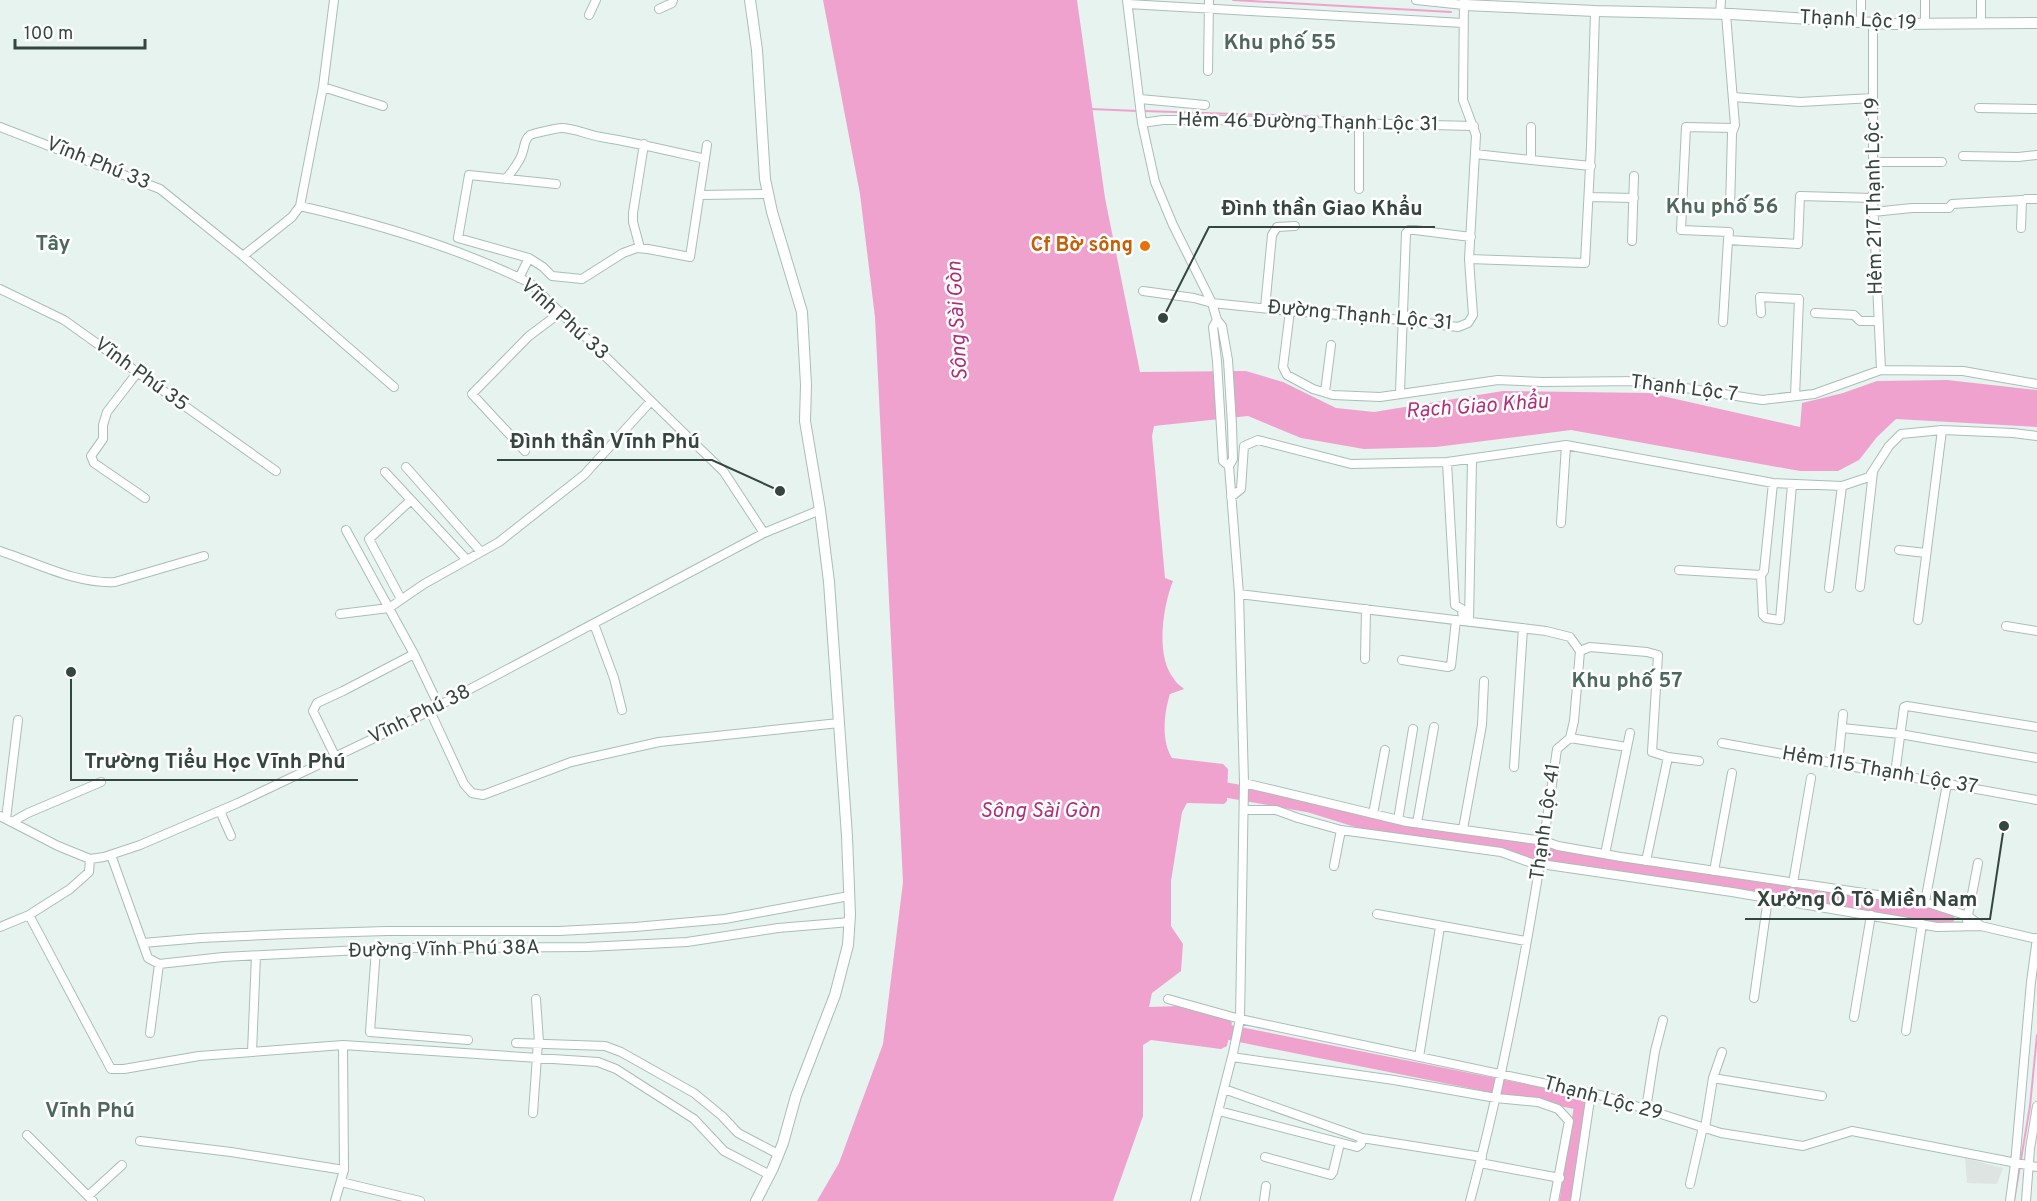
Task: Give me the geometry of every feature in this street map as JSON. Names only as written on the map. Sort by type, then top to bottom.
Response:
[{"type":"street","points":[[243,256],[292,217],[300,207],[323,87],[334,0]]},
{"type":"street","points":[[589,15],[596,0]]},
{"type":"street","points":[[659,9],[674,0]]},
{"type":"street","points":[[750,0],[757,50],[765,178],[772,212],[802,312],[806,385],[805,421],[829,582],[850,922],[848,945],[835,995],[796,1096],[770,1175],[756,1201]]},
{"type":"street","points":[[1416,0],[1464,2]]},
{"type":"street","points":[[1721,0],[1733,97],[1734,128],[1730,209]]},
{"type":"street","name":"Hẻm 217 Thạnh Lộc 19","points":[[1861,0],[1867,22],[1873,98],[1876,321],[1881,370]]},
{"type":"street","points":[[1925,0],[1925,24]]},
{"type":"street","points":[[1981,0],[1981,24]]},
{"type":"street","points":[[1195,1201],[1240,1019],[1244,783],[1239,594],[1229,466],[1233,459],[1232,425],[1228,360],[1222,326],[1217,320],[1212,303],[1173,225],[1155,182],[1142,120],[1127,2],[1208,4],[1463,23]]},
{"type":"street","name":"Thạnh Lộc 19","points":[[1464,2],[1595,11],[1723,14],[1867,22],[2037,23]]},
{"type":"street","name":"Đường Thạnh Lộc 31","points":[[1143,291],[1194,298],[1212,303],[1290,311],[1458,327],[1468,322],[1473,315],[1469,259],[1476,135],[1463,100],[1464,2]]},
{"type":"street","points":[[1208,4],[1208,71]]},
{"type":"street","points":[[1469,259],[1585,262],[1591,166],[1595,11]]},
{"type":"street","points":[[323,87],[383,106]]},
{"type":"street","points":[[1733,97],[1800,102],[1873,98]]},
{"type":"street","points":[[1140,102],[1205,105]]},
{"type":"street","points":[[1979,108],[2037,109]]},
{"type":"street","name":"Hẻm 46 Đường Thạnh Lộc 31","points":[[1142,120],[1474,126]]},
{"type":"street","points":[[1359,124],[1359,189]]},
{"type":"street","name":"Vĩnh Phú 33","points":[[0,127],[159,189],[243,256],[394,387]]},
{"type":"street","points":[[1531,127],[1531,160]]},
{"type":"street","points":[[1723,322],[1729,232],[1681,230],[1686,127],[1734,128]]},
{"type":"street","points":[[506,179],[520,158],[528,136],[552,129],[562,128],[644,144],[705,159]]},
{"type":"street","points":[[640,248],[633,213],[644,144]]},
{"type":"street","points":[[556,184],[469,175],[458,238],[528,259],[543,267],[552,276],[582,279],[623,253],[640,248],[690,257],[707,145]]},
{"type":"street","points":[[1475,154],[1591,166]]},
{"type":"street","points":[[1963,156],[2018,157],[2037,154]]},
{"type":"street","points":[[1873,162],[1942,162]]},
{"type":"street","points":[[1632,241],[1634,176]]},
{"type":"street","points":[[700,195],[768,194]]},
{"type":"street","points":[[1589,196],[1634,198]]},
{"type":"street","points":[[1728,240],[1798,244],[1800,196],[1873,198]]},
{"type":"street","points":[[2026,199],[2037,199]]},
{"type":"street","points":[[1873,212],[1911,208],[1949,208],[1952,204],[2022,200],[2020,228]]},
{"type":"street","name":"Vĩnh Phú 33","points":[[300,207],[340,215],[413,236],[520,275],[561,312],[724,472],[764,532]]},
{"type":"street","points":[[1265,308],[1274,230],[1277,227],[1294,226]]},
{"type":"street","points":[[1400,392],[1406,232],[1415,230],[1471,237]]},
{"type":"street","points":[[520,275],[528,259]]},
{"type":"street","name":"Vĩnh Phú 35","points":[[0,289],[64,320],[276,471]]},
{"type":"street","points":[[1761,313],[1760,297],[1799,299],[1795,396]]},
{"type":"street","name":"Thạnh Lộc 7","points":[[1290,311],[1283,367],[1287,375],[1313,389],[1333,395],[1380,397],[1400,392],[1498,380],[1641,381],[1762,400],[1814,394],[1881,370],[1964,371],[2037,384]]},
{"type":"street","points":[[525,451],[472,394],[529,336],[561,312]]},
{"type":"street","points":[[1815,313],[1854,315],[1860,321],[1876,321]]},
{"type":"street","points":[[1217,320],[1213,327],[1223,461],[1229,466]]},
{"type":"street","points":[[1325,392],[1331,345]]},
{"type":"street","points":[[137,373],[107,412],[102,425],[103,439],[91,456],[94,463],[145,498]]},
{"type":"street","points":[[340,614],[388,608],[424,584],[499,542],[584,475],[651,401]]},
{"type":"street","points":[[1231,497],[1241,489],[1244,446],[1258,440],[1352,464],[1447,462],[1566,445],[1773,483],[1842,486],[1869,477],[1889,446],[1902,434],[1942,430],[2037,436]]},
{"type":"street","points":[[1918,620],[1942,430]]},
{"type":"street","points":[[1561,523],[1566,445]]},
{"type":"street","points":[[1402,660],[1451,666],[1463,621],[1472,459]]},
{"type":"street","points":[[1447,462],[1455,605],[1462,609],[1463,621]]},
{"type":"street","points":[[406,467],[481,552]]},
{"type":"street","points":[[1860,587],[1873,471]]},
{"type":"street","points":[[385,472],[467,560]]},
{"type":"street","points":[[1773,483],[1764,571],[1761,574],[1763,615],[1766,618],[1780,620],[1792,485]]},
{"type":"street","points":[[1829,588],[1842,486]]},
{"type":"street","points":[[401,599],[369,539],[411,500]]},
{"type":"street","name":"Vĩnh Phú 38","points":[[6,819],[58,846],[90,858],[111,855],[140,845],[220,811],[430,711],[764,532],[820,510]]},
{"type":"street","points":[[346,530],[414,654],[439,706]]},
{"type":"street","points":[[1899,550],[1926,553]]},
{"type":"street","points":[[0,551],[64,574],[102,583],[115,582],[204,556]]},
{"type":"street","points":[[1679,570],[1761,574]]},
{"type":"street","points":[[1239,594],[1545,631],[1570,637],[1580,651],[1590,648],[1647,652],[1658,655],[1652,752],[1668,757],[1699,761]]},
{"type":"street","points":[[1365,659],[1366,609]]},
{"type":"street","points":[[594,624],[614,678],[622,710]]},
{"type":"street","points":[[2006,626],[2037,632]]},
{"type":"street","points":[[1514,767],[1523,628]]},
{"type":"street","name":"Thạnh Lộc 41","points":[[1470,1201],[1502,1074],[1541,865],[1557,749],[1570,738],[1574,721],[1580,651]]},
{"type":"street","points":[[335,756],[313,711],[316,702],[343,691],[414,654]]},
{"type":"street","points":[[1463,829],[1482,725],[1484,681]]},
{"type":"street","points":[[1895,774],[1904,707],[1906,706],[2037,727]]},
{"type":"street","points":[[430,711],[464,784],[472,793],[483,795],[571,762],[659,742],[839,723]]},
{"type":"street","points":[[1838,764],[1843,714]]},
{"type":"street","points":[[18,720],[6,819],[28,813],[101,782]]},
{"type":"street","points":[[1417,823],[1434,727]]},
{"type":"street","points":[[1842,728],[1900,734],[2037,758]]},
{"type":"street","points":[[1398,820],[1413,729]]},
{"type":"street","points":[[1605,854],[1630,733]]},
{"type":"street","points":[[1570,738],[1627,747]]},
{"type":"street","name":"Hẻm 115 Thạnh Lộc 37","points":[[1722,743],[2037,800]]},
{"type":"street","points":[[1373,814],[1385,750]]},
{"type":"street","points":[[1646,861],[1668,757]]},
{"type":"street","points":[[1714,871],[1732,773]]},
{"type":"street","points":[[1793,883],[1811,778]]},
{"type":"street","points":[[1244,783],[1398,820],[1646,861],[1925,902],[1968,916],[1981,926]]},
{"type":"street","points":[[1925,902],[1947,784]]},
{"type":"street","points":[[1244,808],[1276,810],[1341,830],[1501,852],[1541,865],[1768,898],[1937,927],[1981,926],[2037,942],[2026,1036],[2026,1201]]},
{"type":"street","points":[[220,811],[231,836]]},
{"type":"street","points":[[1334,866],[1341,830]]},
{"type":"street","points":[[111,855],[148,958],[159,964],[150,1033]]},
{"type":"street","points":[[0,927],[29,915],[70,889],[89,872],[90,858]]},
{"type":"street","points":[[1966,927],[1978,863]]},
{"type":"street","points":[[143,943],[287,934],[387,931],[559,931],[635,927],[725,920],[849,896]]},
{"type":"street","points":[[1754,998],[1768,898]]},
{"type":"street","points":[[1377,914],[1526,941]]},
{"type":"street","points":[[29,915],[111,1068],[124,1069],[199,1056],[343,1045],[538,1049],[605,1046],[621,1052],[694,1093],[722,1116],[738,1133],[778,1154]]},
{"type":"street","points":[[1854,1017],[1871,915]]},
{"type":"street","name":"Đường Vĩnh Phú 38A","points":[[159,964],[376,949],[587,947],[687,942],[778,928],[850,922]]},
{"type":"street","points":[[1906,1031],[1922,924]]},
{"type":"street","points":[[1419,1057],[1440,927]]},
{"type":"street","points":[[376,949],[370,1032],[468,1040]]},
{"type":"street","points":[[252,1052],[256,956]]},
{"type":"street","points":[[533,1113],[538,1049],[536,999]]},
{"type":"street","name":"Thạnh Lộc 29","points":[[1168,999],[1240,1019],[1591,1093],[1721,1133],[1803,1146],[1852,1131],[2025,1165]]},
{"type":"street","points":[[1646,1109],[1655,1051],[1663,1020]]},
{"type":"street","points":[[516,1042],[598,1062],[616,1069],[694,1119],[724,1151],[770,1175]]},
{"type":"street","points":[[335,1201],[344,1170],[343,1045]]},
{"type":"street","points":[[1690,1184],[1713,1078],[1722,1052]]},
{"type":"street","points":[[1232,1055],[1538,1102],[1558,1109],[1569,1121],[1554,1201]]},
{"type":"street","points":[[1713,1078],[1822,1096]]},
{"type":"street","points":[[1224,1089],[1362,1138],[1481,1160],[1560,1178]]},
{"type":"street","points":[[1575,1201],[1591,1093]]},
{"type":"street","points":[[2010,1201],[2025,1165],[2037,1106]]},
{"type":"street","points":[[1219,1111],[1357,1147],[1361,1144],[1362,1138]]},
{"type":"street","points":[[27,1135],[90,1199],[122,1165]]},
{"type":"street","points":[[140,1141],[231,1152],[344,1170]]},
{"type":"street","points":[[1265,1157],[1331,1175],[1340,1143]]},
{"type":"street","points":[[341,1182],[420,1201]]},
{"type":"street","points":[[1264,1201],[1266,1186]]},
{"type":"shaded area","points":[[1965,1158],[2003,1168],[1997,1184],[1967,1183]]},
{"type":"water","points":[[823,0],[1077,0],[1105,198],[1140,372],[1246,371],[1283,382],[1336,408],[1374,412],[1503,391],[1649,393],[1800,427],[1802,403],[1843,393],[1877,381],[1947,380],[2037,390],[2037,427],[1896,419],[1877,437],[1859,460],[1838,471],[1800,471],[1571,430],[1436,447],[1364,449],[1301,438],[1248,416],[1154,426],[1152,436],[1165,578],[1173,581],[1164,617],[1164,658],[1176,682],[1184,689],[1170,694],[1165,718],[1166,744],[1172,758],[1223,764],[1228,769],[1227,801],[1224,804],[1187,803],[1182,812],[1171,881],[1171,926],[1183,944],[1181,971],[1152,993],[1149,1007],[1181,1006],[1228,1018],[1232,1023],[1227,1046],[1221,1049],[1151,1040],[1143,1045],[1143,1116],[1113,1201],[817,1201],[839,1163],[883,1044],[903,882],[875,317],[860,194]]},
{"type":"pier","points":[[1218,368],[1228,368],[1231,421],[1221,423]]},
{"type":"waterway","points":[[1233,0],[1451,12]]},
{"type":"waterway","points":[[1090,109],[1138,111]]},
{"type":"waterway","points":[[1144,111],[1361,118]]},
{"type":"waterway","points":[[1209,787],[1310,805],[1358,820],[1458,839],[1947,918]]},
{"type":"waterway","points":[[1212,1029],[1582,1103],[1567,1201]]},
{"type":"waterway","points":[[2014,1201],[2030,1106],[2037,1035]]},
{"type":"place","name":"Cf Bờ sông","points":[[1145,246]]},
{"type":"place","name":"Đình thần Giao Khẩu","points":[[1163,318]]},
{"type":"place","name":"Đình thần Vĩnh Phú","points":[[780,491]]},
{"type":"place","name":"Trường Tiểu Học Vĩnh Phú","points":[[71,672]]},
{"type":"place","name":"Xưởng Ô Tô Miền Nam","points":[[2004,826]]},
{"type":"district","name":"Khu phố 55","points":[[1280,43]]},
{"type":"district","name":"Khu phố 56","points":[[1722,207]]},
{"type":"district","name":"Tây","points":[[53,244]]},
{"type":"district","name":"Khu phố 57","points":[[1627,681]]},
{"type":"district","name":"Vĩnh Phú","points":[[90,1111]]},
{"type":"water label","name":"Sông Sài Gòn","points":[[958,321]]},
{"type":"water label","name":"Rạch Giao Khẩu","points":[[1477,407]]},
{"type":"water label","name":"Sông Sài Gòn","points":[[1040,811]]}]
